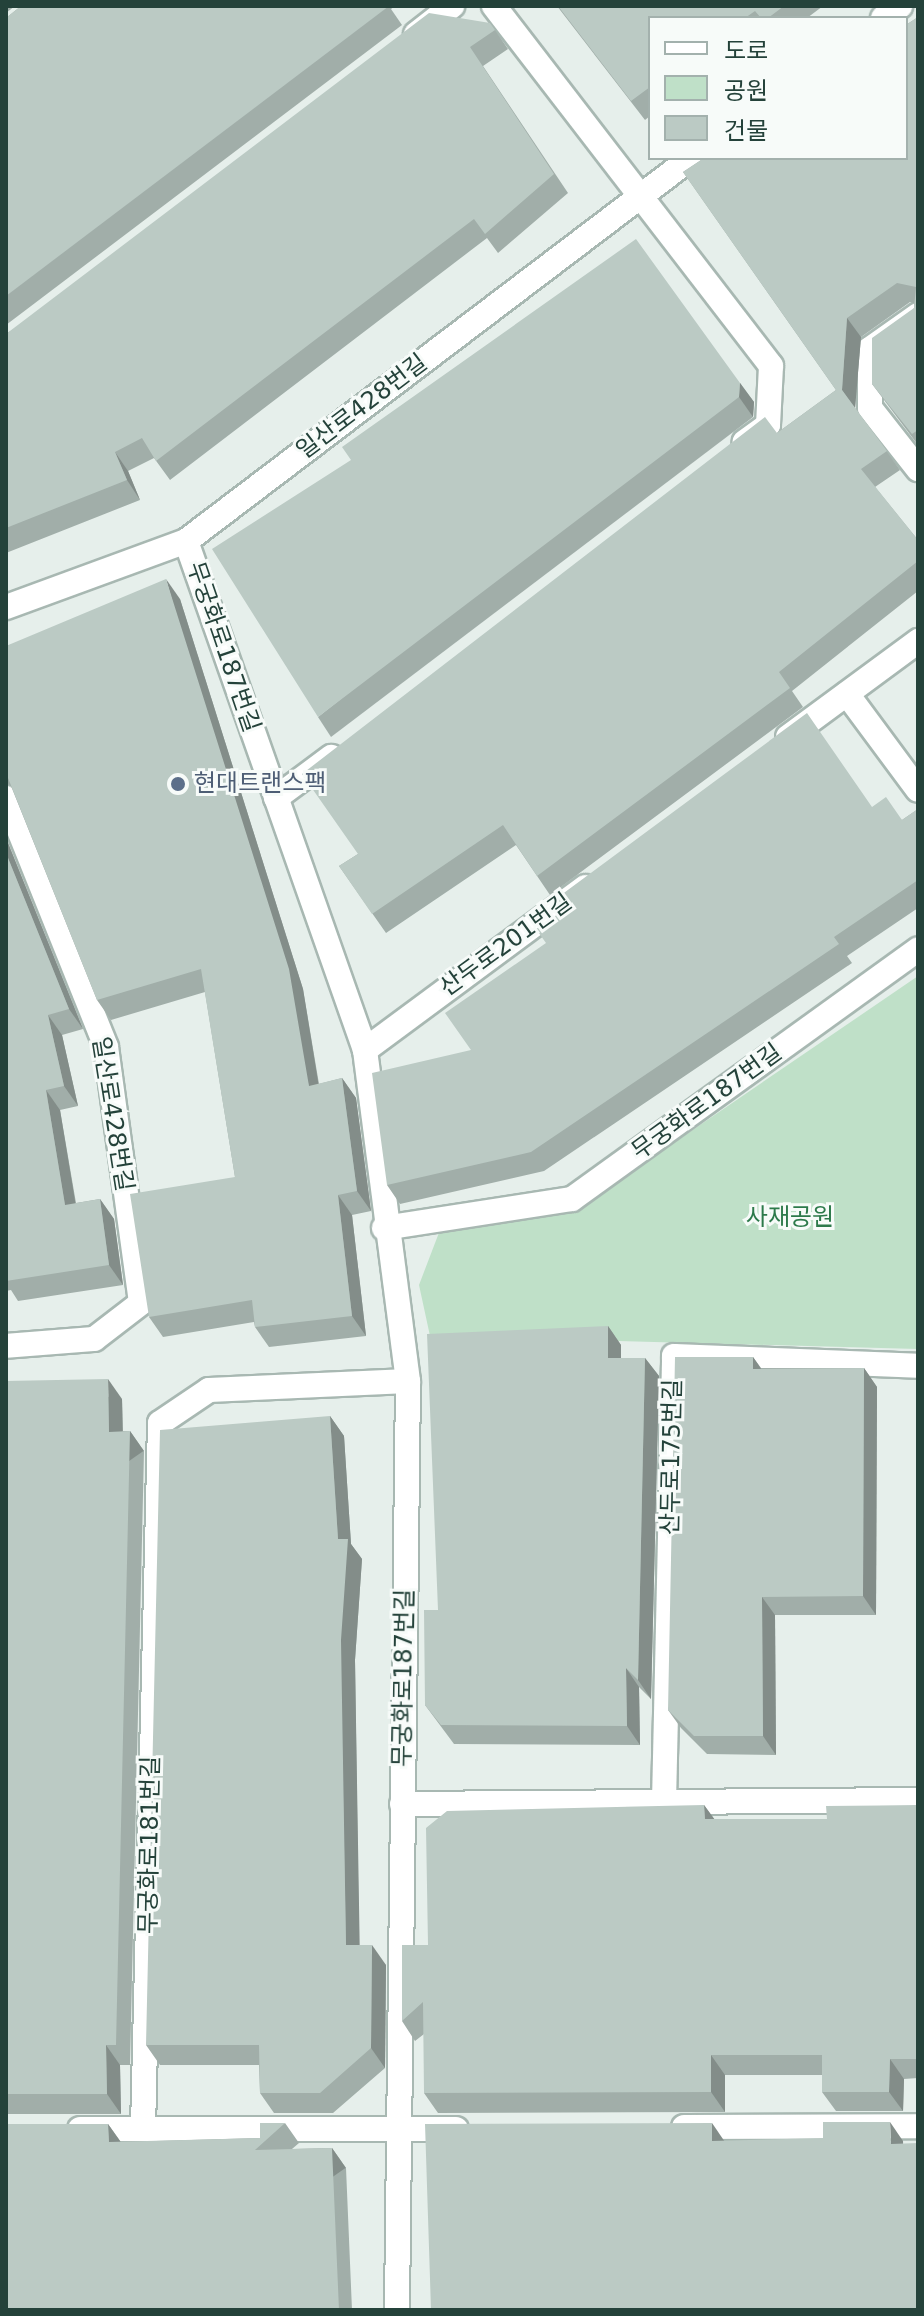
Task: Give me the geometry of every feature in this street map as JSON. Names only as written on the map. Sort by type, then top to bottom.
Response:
[{"type":"street","points":[[388,54],[452,6]]},
{"type":"street","points":[[494,6],[636,198],[771,366],[768,425],[730,454]]},
{"type":"street","name":"일산로428번길","points":[[6,607],[186,541],[688,160]]},
{"type":"street","points":[[918,315],[870,349],[870,408],[918,469]]},
{"type":"street","name":"무궁화로187번길","points":[[186,541],[365,1050],[384,1228],[408,1381],[397,2310]]},
{"type":"street","points":[[770,750],[918,641]]},
{"type":"street","points":[[847,694],[918,790]]},
{"type":"street","points":[[276,798],[352,741]]},
{"type":"street","name":"일산로428번길","points":[[6,798],[106,1047],[141,1303],[94,1339],[6,1346]]},
{"type":"street","name":"산두로201번길","points":[[365,1050],[606,872]]},
{"type":"street","name":"무궁화로187번길","points":[[384,1228],[572,1199],[918,949]]},
{"type":"street","name":"산두로175번길","points":[[664,1802],[674,1356],[918,1366]]},
{"type":"street","name":"무궁화로181번길","points":[[143,2129],[160,1423],[209,1390],[408,1381]]},
{"type":"street","points":[[402,1804],[918,1800]]},
{"type":"street","points":[[651,2128],[918,2126]]},
{"type":"street","points":[[52,2129],[478,2129]]},
{"type":"green space","name":"사재공원","points":[[918,976],[918,1349],[430,1336],[419,1285],[440,1230],[580,1207]]},
{"type":"building","points":[[21,6],[389,6],[6,296],[6,18]]},
{"type":"building","points":[[558,6],[784,6],[771,16],[759,16],[755,11],[748,16],[648,16],[648,88],[631,101]]},
{"type":"building","points":[[429,13],[490,23],[495,30],[470,47],[554,174],[485,234],[474,219],[156,461],[142,438],[115,452],[127,480],[6,528],[6,334]]},
{"type":"building","points":[[918,17],[918,430],[912,434],[872,384],[872,338],[914,308],[916,287],[897,283],[847,318],[842,390],[887,451],[861,469],[918,540],[918,561],[779,672],[790,688],[537,876],[503,825],[372,914],[339,866],[358,854],[302,774],[765,417],[777,433],[836,390],[683,172],[701,160],[908,160],[908,24]]},
{"type":"building","points":[[636,239],[740,383],[739,397],[318,717],[212,549],[351,460],[342,447]]},
{"type":"building","points":[[166,579],[289,969],[309,1086],[342,1078],[357,1191],[338,1195],[352,1316],[255,1327],[252,1300],[149,1317],[130,1194],[235,1177],[201,969],[97,1000],[6,773],[6,646]]},
{"type":"building","points":[[807,713],[872,807],[886,797],[902,820],[918,809],[918,880],[834,937],[839,944],[531,1152],[387,1185],[372,1073],[471,1050],[445,1013],[546,943],[536,929],[561,912],[553,901]]},
{"type":"building","points":[[6,853],[69,1009],[48,1015],[64,1086],[46,1090],[65,1205],[100,1199],[109,1265],[6,1281]]},
{"type":"building","points":[[608,1326],[608,1358],[645,1358],[638,1680],[626,1668],[627,1726],[441,1725],[425,1705],[424,1610],[438,1610],[427,1334]]},
{"type":"building","points":[[675,1357],[753,1357],[753,1369],[864,1368],[863,1596],[762,1597],[763,1736],[694,1736],[668,1710]]},
{"type":"building","points":[[108,1379],[109,1432],[130,1431],[116,2045],[106,2045],[107,2094],[6,2094],[6,1381]]},
{"type":"building","points":[[330,1416],[338,1539],[348,1539],[341,1640],[346,1945],[372,1945],[371,2048],[320,2093],[260,2093],[259,2045],[146,2045],[160,1430]]},
{"type":"building","points":[[704,1805],[705,1819],[827,1819],[826,1806],[918,1805],[918,2059],[890,2059],[889,2092],[822,2092],[822,2055],[711,2055],[711,2092],[424,2093],[423,2002],[402,2021],[402,1945],[428,1945],[426,1828],[447,1811]]},
{"type":"building","points":[[823,2122],[890,2122],[891,2144],[918,2143],[918,2310],[431,2310],[425,2124],[712,2123],[712,2141],[823,2138]]},
{"type":"building","points":[[260,2123],[285,2123],[255,2150],[332,2148],[339,2310],[6,2310],[6,2124],[108,2124],[109,2142],[260,2138]]},
{"type":"place","name":"현대트랜스팩","points":[[178,784]]}]
